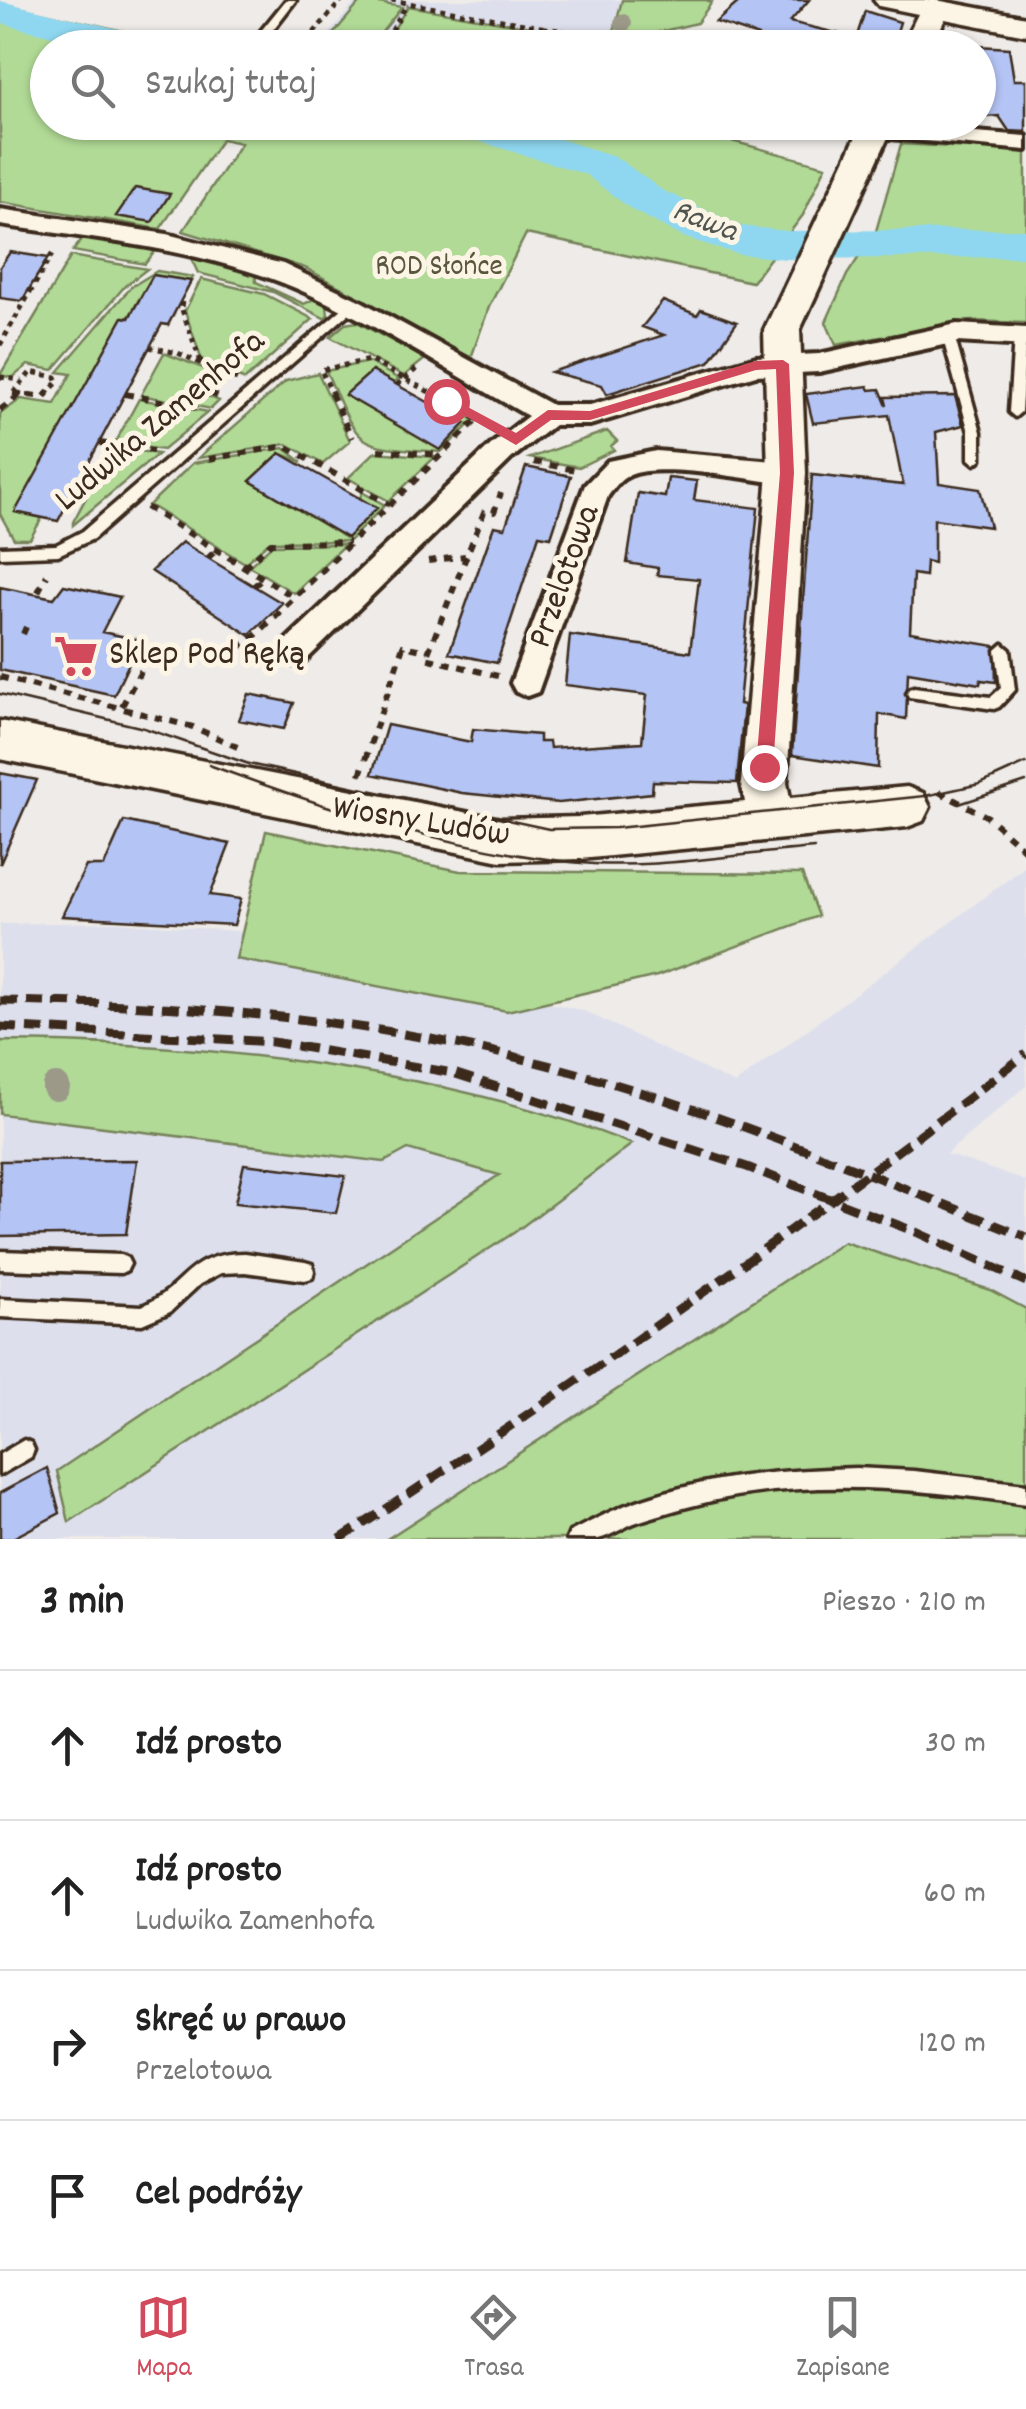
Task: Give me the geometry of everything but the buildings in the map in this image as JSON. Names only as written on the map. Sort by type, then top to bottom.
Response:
[{"type":"street","points":[[889,0],[1026,26]]},
{"type":"street","points":[[925,30],[934,11]]},
{"type":"street","points":[[772,818],[764,783],[787,473],[783,364],[786,314],[871,140]]},
{"type":"street","points":[[996,140],[1026,143]]},
{"type":"street","points":[[0,216],[221,254],[274,270],[350,306],[548,415],[590,416],[756,366],[819,363],[948,335],[1023,336]]},
{"type":"street","points":[[294,652],[525,451],[548,415]]},
{"type":"street","name":"Przelotowa","points":[[527,684],[595,493],[608,476],[624,465],[658,463],[787,473]]},
{"type":"street","name":"Wiosny Ludów","points":[[0,740],[501,840],[580,838],[907,807]]},
{"type":"lane","points":[[267,30],[291,0]]},
{"type":"lane","name":"Ludwika Zamenhofa","points":[[0,552],[58,550],[88,534],[133,499],[350,306]]},
{"type":"lane","points":[[948,335],[975,432],[975,459]]},
{"type":"lane","points":[[1015,412],[1023,336]]},
{"type":"lane","points":[[914,694],[994,703],[1008,690],[1004,650]]},
{"type":"lane","points":[[0,1260],[121,1264]]},
{"type":"lane","points":[[0,1308],[142,1315],[163,1310],[212,1266],[256,1264],[305,1272]]},
{"type":"lane","points":[[0,1465],[24,1450]]},
{"type":"lane","points":[[577,1539],[649,1508],[736,1488],[823,1477],[911,1477],[1026,1494]]},
{"type":"path","points":[[317,30],[342,0]]},
{"type":"path","points":[[391,0],[558,30]]},
{"type":"path","points":[[392,30],[406,4]]},
{"type":"path","points":[[0,345],[54,251]]},
{"type":"path","points":[[182,306],[201,363]]},
{"type":"path","points":[[3,320],[14,322]]},
{"type":"path","points":[[149,348],[201,363],[244,384],[266,381]]},
{"type":"path","points":[[352,438],[321,370],[370,360],[478,419],[525,451],[580,472],[588,464]]},
{"type":"path","points":[[31,372],[56,377],[58,382],[44,398],[22,394],[13,393],[20,380],[31,372]]},
{"type":"path","points":[[0,377],[20,380]]},
{"type":"path","points":[[0,410],[22,394]]},
{"type":"path","points":[[125,394],[213,411]]},
{"type":"path","points":[[122,706],[146,661],[237,648],[478,419]]},
{"type":"path","points":[[100,442],[192,462],[285,446],[390,505]]},
{"type":"path","points":[[378,450],[441,455]]},
{"type":"path","points":[[304,467],[311,460]]},
{"type":"path","points":[[506,478],[494,512],[484,512],[426,658],[527,684]]},
{"type":"path","points":[[351,494],[358,487]]},
{"type":"path","points":[[72,496],[84,498]]},
{"type":"path","points":[[133,499],[294,597]]},
{"type":"path","points":[[244,567],[271,543],[351,542]]},
{"type":"path","points":[[208,558],[216,550]]},
{"type":"path","points":[[417,563],[466,556]]},
{"type":"path","points":[[38,592],[47,576]]},
{"type":"path","points":[[254,586],[263,578]]},
{"type":"path","points":[[360,775],[403,646],[427,652]]},
{"type":"path","points":[[988,816],[1026,852]]},
{"type":"shaded area","points":[[357,0],[622,0],[614,30],[332,30]]},
{"type":"shaded area","points":[[1026,866],[1026,1086],[946,1154],[1026,1181],[1026,1386],[794,1272],[418,1539],[0,1539],[0,924],[116,922],[235,931],[584,1011],[735,1084]]},
{"type":"green space","points":[[362,0],[402,7],[384,30],[337,30]]},
{"type":"green space","points":[[622,0],[712,2],[697,23],[667,30],[614,30]]},
{"type":"green space","points":[[0,3],[119,30],[30,30],[30,140],[221,140],[160,229],[0,202]]},
{"type":"green space","points":[[408,6],[542,29],[542,30],[393,30]]},
{"type":"green space","name":"ROD Słońce","points":[[227,140],[727,140],[826,166],[803,215],[752,282],[526,234],[489,307],[471,358],[305,268],[183,231],[241,143]]},
{"type":"green space","points":[[901,144],[1026,151],[1026,323],[971,321],[836,345],[826,322],[847,275],[876,231]]},
{"type":"green space","points":[[83,238],[157,249],[145,264],[73,251]]},
{"type":"green space","points":[[71,256],[147,269],[125,286],[53,370],[28,365],[12,378],[0,375]]},
{"type":"green space","points":[[190,256],[255,273],[256,282],[304,304],[315,299],[327,306],[328,315],[324,318],[273,292],[198,273]]},
{"type":"green space","points":[[157,271],[193,277],[191,281],[153,275],[16,512],[42,518],[30,539],[14,539],[0,514],[0,414],[21,399],[55,404],[71,374],[58,372],[131,287]]},
{"type":"green space","points":[[201,279],[264,294],[313,319],[245,380],[202,361],[185,311]]},
{"type":"green space","points":[[357,322],[425,359],[404,376],[330,337],[345,324]]},
{"type":"green space","points":[[164,353],[216,373],[197,391],[219,401],[211,409],[141,395]]},
{"type":"green space","points":[[368,362],[399,379],[394,383],[372,371],[346,395],[466,423],[446,412],[452,408],[474,420],[441,452],[391,448],[364,439],[347,416],[326,371]]},
{"type":"green space","points":[[318,373],[350,441],[323,464],[287,444],[198,458],[286,381]]},
{"type":"green space","points":[[139,399],[208,412],[163,450],[115,443]]},
{"type":"green space","points":[[607,431],[617,441],[611,446],[614,450],[579,467],[530,458]]},
{"type":"green space","points":[[113,447],[158,454],[73,525],[73,522]]},
{"type":"green space","points":[[284,448],[302,462],[280,453],[250,481],[346,538],[362,492],[385,505],[349,541],[269,542],[245,563],[149,505],[193,463]]},
{"type":"green space","points":[[375,452],[435,457],[389,501],[348,478]]},
{"type":"green space","points":[[345,544],[294,593],[249,566],[272,545]]},
{"type":"green space","points":[[266,831],[460,871],[802,874],[818,916],[657,976],[507,1011],[236,959]]},
{"type":"green space","points":[[0,1041],[158,1047],[321,1065],[482,1096],[632,1144],[515,1232],[69,1522],[57,1471],[499,1175],[408,1149],[384,1162],[0,1114]]},
{"type":"green space","points":[[844,1242],[990,1290],[1026,1309],[1026,1539],[387,1539]]},
{"type":"waterway","name":"Rawa","points":[[0,12],[75,30]]},
{"type":"waterway","name":"Rawa","points":[[519,140],[600,165],[647,200],[698,227],[737,240],[787,245],[1026,243]]},
{"type":"tram line","points":[[0,694],[144,728],[249,764],[549,829],[616,828],[925,796],[980,784],[1026,763]]},
{"type":"tram line","points":[[209,765],[387,824],[523,856],[630,864],[814,848]]},
{"type":"tram line","points":[[959,804],[1026,782]]},
{"type":"railway","points":[[0,1001],[193,1009],[321,1022],[448,1042],[643,1093],[867,1173]]},
{"type":"railway","points":[[0,1027],[273,1042],[453,1073],[747,1167],[831,1199]]},
{"type":"railway","points":[[867,1173],[1026,1054]]},
{"type":"railway","points":[[831,1199],[867,1173]]},
{"type":"railway","points":[[867,1173],[1026,1237]]},
{"type":"railway","points":[[340,1539],[515,1423],[831,1199]]},
{"type":"railway","points":[[831,1199],[916,1232],[1026,1282]]},
{"type":"place","name":"Sklep Pod Ręką","points":[[76,656]]},
{"type":"route","points":[[446,401],[516,440],[548,415],[590,416],[756,366],[783,364],[787,473],[764,767]]}]
